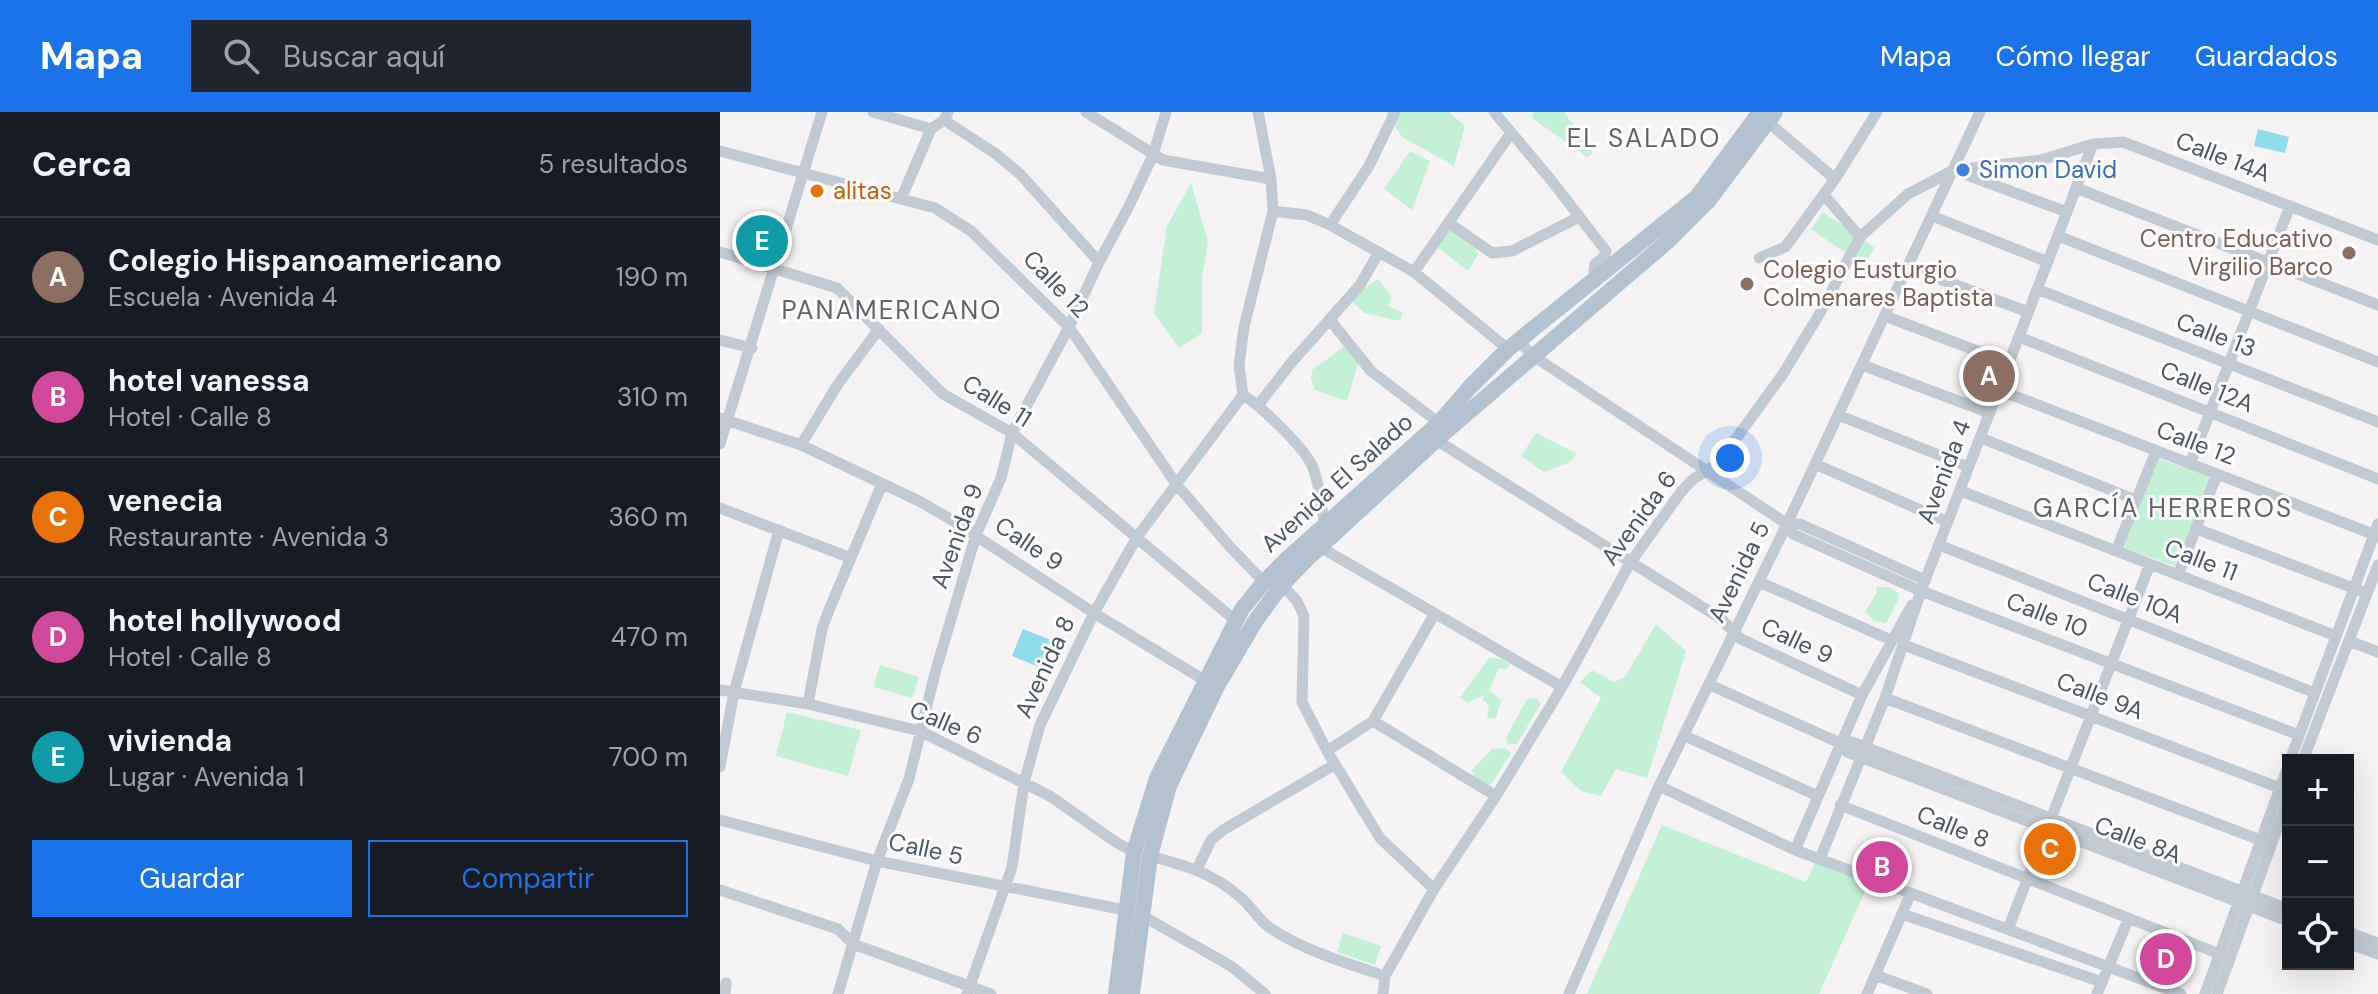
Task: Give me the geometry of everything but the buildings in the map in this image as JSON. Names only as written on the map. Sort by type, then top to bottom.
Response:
[{"type":"main road","name":"Avenida El Salado","points":[[1211,684],[1282,585],[1438,431],[1470,387],[1513,345],[1697,197],[1768,115]]},
{"type":"main road","name":"Avenida El Salado","points":[[1116,994],[1142,854],[1236,621],[1264,582],[1325,525],[1668,241],[1709,200],[1768,115]]},
{"type":"main road","name":"Avenida El Salado","points":[[1132,994],[1133,912]]},
{"type":"street","points":[[720,444],[724,419],[752,348],[822,112]]},
{"type":"street","points":[[873,112],[931,129]]},
{"type":"street","points":[[1086,112],[1163,160],[1271,179]]},
{"type":"street","name":"Avenida 9","points":[[838,994],[877,861],[909,779],[976,535],[1001,478],[1012,433],[1069,327],[1153,155],[1166,112]]},
{"type":"street","points":[[1258,112],[1271,179],[1273,211],[1244,327],[1239,365],[1243,395],[1259,404],[1313,466],[1325,525]]},
{"type":"street","points":[[1330,225],[1369,166],[1395,112]]},
{"type":"street","points":[[1494,112],[1606,251],[1595,264],[1597,280]]},
{"type":"street","points":[[1759,258],[1785,247],[1835,179],[1877,112]]},
{"type":"street","points":[[1980,112],[1954,170],[2067,212]]},
{"type":"street","points":[[1768,115],[1835,179]]},
{"type":"street","points":[[901,199],[931,129],[946,116],[1020,174],[1099,262]]},
{"type":"street","points":[[1414,272],[1511,133]]},
{"type":"street","name":"Calle 14A","points":[[1954,170],[2041,160],[2093,144],[2123,142],[2378,240]]},
{"type":"street","name":"Avenida 4","points":[[1820,859],[1885,698],[1923,586],[2093,144]]},
{"type":"street","name":"Calle 12","points":[[720,151],[935,208],[971,231],[1069,327],[1177,485],[1264,582]]},
{"type":"street","name":"Avenida 5","points":[[1569,994],[1659,786],[1954,170]]},
{"type":"street","name":"Avenida 6","points":[[1383,994],[1385,976],[1434,889],[1496,796],[1562,687],[1630,563],[1681,492],[1692,480],[1719,462],[1783,374],[1860,237],[1908,194],[1954,170]]},
{"type":"street","points":[[2076,188],[2378,305]]},
{"type":"street","points":[[1824,195],[1860,237]]},
{"type":"street","points":[[2190,464],[2290,206]]},
{"type":"street","name":"Calle 10","points":[[1273,211],[1307,215],[1414,272],[1513,345],[1787,524],[1793,534],[2299,735]]},
{"type":"street","points":[[1932,216],[2048,262]]},
{"type":"street","points":[[1449,223],[1492,253],[1501,253],[1512,251],[1579,217]]},
{"type":"street","points":[[2058,236],[2378,362]]},
{"type":"street","name":"Calle 11","points":[[720,252],[837,288],[943,394],[1012,433],[1236,621]]},
{"type":"street","points":[[1259,404],[1360,285],[1379,252]]},
{"type":"street","points":[[1908,267],[2028,312]]},
{"type":"street","name":"Calle 13","points":[[2037,289],[2378,422]]},
{"type":"street","points":[[1885,316],[2009,363]]},
{"type":"street","name":"Calle 9","points":[[1330,320],[1371,371],[1438,431],[1630,563],[1720,618],[1741,639],[1862,695]]},
{"type":"street","points":[[801,445],[838,384],[879,329]]},
{"type":"street","name":"Calle 12A","points":[[2019,337],[2378,479]]},
{"type":"street","points":[[720,340],[752,348]]},
{"type":"street","points":[[1862,365],[1990,413]]},
{"type":"street","name":"Calle 12","points":[[1999,390],[2377,532]]},
{"type":"street","name":"Avenida 8","points":[[968,990],[1012,867],[1024,783],[1040,725],[1094,613],[1137,537],[1243,395]]},
{"type":"street","points":[[1838,415],[1969,467]]},
{"type":"street","name":"Calle 9","points":[[724,419],[801,445],[938,511],[1094,613],[1211,684]]},
{"type":"street","points":[[1981,438],[2136,500]]},
{"type":"street","points":[[2116,551],[2156,451]]},
{"type":"street","points":[[1815,464],[1948,522]]},
{"type":"street","points":[[2178,575],[2217,474]]},
{"type":"street","points":[[808,704],[822,629],[882,484]]},
{"type":"street","name":"Calle 11","points":[[1961,491],[2336,636]]},
{"type":"street","points":[[720,508],[851,558]]},
{"type":"street","points":[[2197,529],[2367,594]]},
{"type":"street","points":[[720,767],[734,692],[779,530]]},
{"type":"street","points":[[2292,754],[2377,532]]},
{"type":"street","name":"Calle 10A","points":[[1939,545],[2315,693]]},
{"type":"street","points":[[1320,547],[1562,687]]},
{"type":"street","points":[[2008,929],[2150,564]]},
{"type":"street","points":[[2305,754],[2378,565]]},
{"type":"street","points":[[1759,582],[1891,640]]},
{"type":"street","points":[[1282,585],[1297,601],[1304,616],[1302,702],[1334,765],[1380,838],[1434,889]]},
{"type":"street","name":"Avenida 4","points":[[1795,850],[1862,695],[1923,586]]},
{"type":"street","points":[[1327,751],[1373,721],[1434,615]]},
{"type":"street","points":[[2349,641],[2378,652]]},
{"type":"street","name":"Calle 9A","points":[[1904,645],[2280,788]]},
{"type":"street","name":"Calle 8A","points":[[1710,685],[1840,743],[1852,742],[1864,752],[2244,899],[2282,918]]},
{"type":"street","name":"Calle 6","points":[[720,690],[808,704],[920,731],[1050,796],[1117,843],[1142,854]]},
{"type":"street","points":[[1885,698],[2265,842]]},
{"type":"street","points":[[1373,721],[1496,796]]},
{"type":"street","points":[[1685,736],[1818,796]]},
{"type":"street","points":[[1197,869],[1211,840],[1223,830],[1334,765]]},
{"type":"street","points":[[2217,994],[2225,956],[2265,842],[2282,782]]},
{"type":"street","points":[[1659,786],[1795,850],[2175,993]]},
{"type":"street","name":"Calle 8","points":[[1840,805],[2225,956]]},
{"type":"street","points":[[2265,842],[2282,810]]},
{"type":"street","name":"Calle 5","points":[[720,820],[877,861],[1133,912],[1231,966],[1265,994]]},
{"type":"street","points":[[1142,854],[1197,869],[1220,880],[1269,927],[1326,957],[1385,976]]},
{"type":"street","points":[[720,890],[838,929],[853,944],[968,990],[991,994]]},
{"type":"street","points":[[1867,994],[1911,893]]},
{"type":"street","name":"Calle 8A","points":[[2244,899],[2282,908]]},
{"type":"street","points":[[1902,914],[2099,988],[2128,920]]},
{"type":"street","points":[[2354,934],[2378,943]]},
{"type":"street","points":[[2354,945],[2378,954]]},
{"type":"street","points":[[2205,994],[2225,956]]},
{"type":"street","points":[[1875,975],[1927,994]]},
{"type":"green space","points":[[1386,112],[1449,112],[1465,126],[1454,166],[1402,137]]},
{"type":"green space","points":[[1534,112],[1564,112],[1593,153],[1587,157],[1532,118]]},
{"type":"green space","points":[[1410,151],[1430,161],[1412,210],[1384,189]]},
{"type":"green space","points":[[1191,183],[1208,242],[1202,277],[1202,333],[1179,348],[1154,313],[1167,226]]},
{"type":"green space","points":[[1823,212],[1875,248],[1863,265],[1811,229]]},
{"type":"green space","points":[[1452,227],[1472,241],[1478,254],[1468,271],[1437,247]]},
{"type":"green space","points":[[1378,279],[1392,297],[1388,306],[1403,313],[1400,321],[1364,313],[1350,299]]},
{"type":"green space","points":[[1345,346],[1358,363],[1347,401],[1315,390],[1311,379],[1312,370]]},
{"type":"green space","points":[[1536,433],[1577,454],[1570,462],[1544,472],[1521,456]]},
{"type":"green space","points":[[2150,456],[2211,477],[2175,566],[2124,548]]},
{"type":"green space","points":[[1876,587],[1889,587],[1899,594],[1886,623],[1874,621],[1865,612],[1877,592]]},
{"type":"green space","points":[[1656,624],[1686,651],[1647,778],[1616,769],[1601,796],[1581,791],[1561,772],[1601,698],[1580,682],[1592,670],[1614,682],[1625,677]]},
{"type":"green space","points":[[1489,658],[1502,659],[1510,664],[1507,669],[1499,668],[1489,690],[1501,700],[1496,718],[1487,718],[1489,705],[1483,700],[1484,695],[1467,703],[1460,697]]},
{"type":"green space","points":[[880,665],[919,677],[912,698],[873,687]]},
{"type":"green space","points":[[1536,698],[1541,703],[1517,744],[1508,744],[1506,738],[1527,699]]},
{"type":"green space","points":[[787,712],[861,730],[848,776],[776,756]]},
{"type":"green space","points":[[1505,748],[1511,753],[1488,789],[1477,782],[1472,770],[1492,749]]},
{"type":"green space","points":[[1662,825],[1806,882],[1817,859],[1870,880],[1819,994],[1587,994]]},
{"type":"green space","points":[[1343,933],[1381,946],[1375,965],[1337,952]]},
{"type":"water","points":[[2258,129],[2289,137],[2285,153],[2254,146]]},
{"type":"water","points":[[1023,629],[1051,640],[1039,667],[1012,656]]},
{"type":"place","name":"Simon David","points":[[1963,170]]},
{"type":"place","name":"alitas","points":[[817,191]]},
{"type":"place","name":"vivienda","points":[[762,241]]},
{"type":"place","name":"Centro Educativo Virgilio Barco","points":[[2349,253]]},
{"type":"place","name":"Colegio Eusturgio Colmenares Baptista","points":[[1747,284]]},
{"type":"place","name":"Colegio Hispanoamericano","points":[[1989,376]]},
{"type":"place","name":"venecia","points":[[2050,849]]},
{"type":"place","name":"hotel vanessa","points":[[1882,867]]},
{"type":"place","name":"hotel hollywood","points":[[2166,959]]},
{"type":"district","name":"EL SALADO","points":[[1644,138]]},
{"type":"district","name":"PANAMERICANO","points":[[892,310]]},
{"type":"district","name":"GARCÍA HERREROS","points":[[2163,508]]}]
